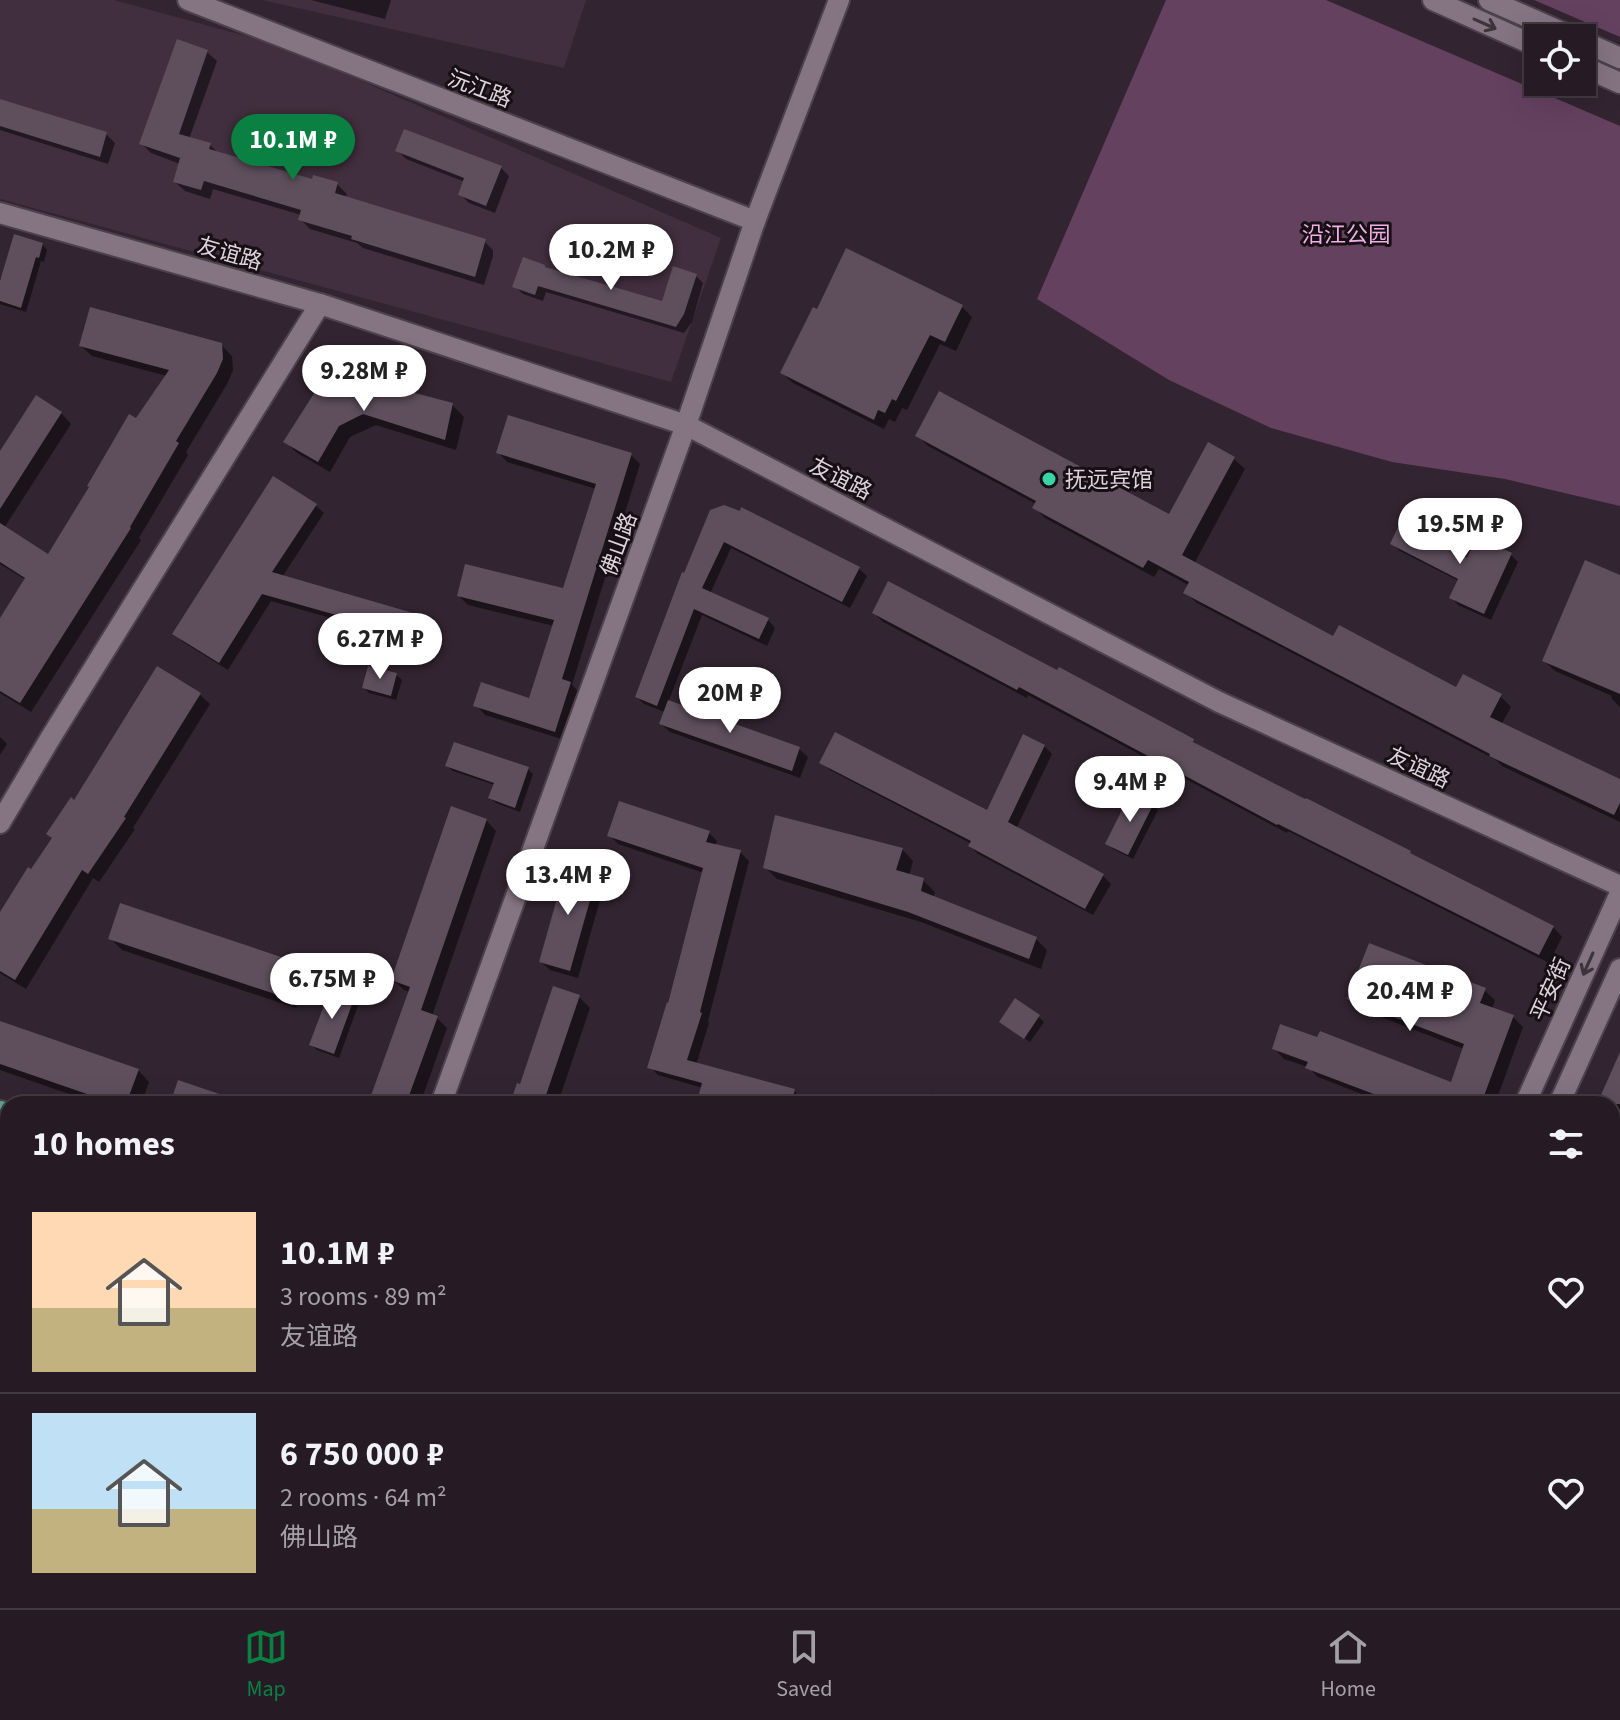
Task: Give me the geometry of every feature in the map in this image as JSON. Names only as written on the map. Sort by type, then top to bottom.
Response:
[{"type":"street","name":"沅江路","points":[[188,0],[755,221]]},
{"type":"street","name":"佛山路","points":[[444,1096],[686,425],[755,221],[839,0]]},
{"type":"street","points":[[1433,0],[1524,41]]},
{"type":"street","points":[[1489,0],[1543,24]]},
{"type":"street","points":[[1596,47],[1620,58]]},
{"type":"street","points":[[1596,72],[1620,83]]},
{"type":"street","name":"友谊路","points":[[0,213],[320,304],[686,425],[1219,702],[1620,886]]},
{"type":"street","points":[[0,823],[320,304]]},
{"type":"street","name":"平安街","points":[[1529,1096],[1620,893]]},
{"type":"street","points":[[1563,1096],[1620,969]]},
{"type":"shaded area","points":[[0,0],[114,0],[279,45],[721,238],[671,382],[0,199]]},
{"type":"shaded area","points":[[262,0],[586,0],[564,68]]},
{"type":"green space","name":"沿江公园","points":[[1166,0],[1326,0],[1524,85],[1524,96],[1550,96],[1620,126],[1620,506],[1505,479],[1392,462],[1271,428],[1169,380],[1037,299]]},
{"type":"green space","points":[[1534,0],[1620,0],[1620,37],[1596,24]]},
{"type":"building","points":[[177,39],[208,50],[179,134],[211,143],[209,149],[312,179],[313,175],[338,182],[335,193],[486,239],[475,277],[298,220],[301,210],[204,181],[201,190],[173,182],[180,158],[139,144]]},
{"type":"building","points":[[0,99],[107,132],[100,157],[0,126]]},
{"type":"building","points":[[404,129],[502,166],[486,206],[458,195],[464,178],[395,151]]},
{"type":"building","points":[[14,234],[43,243],[21,308],[0,301],[0,281]]},
{"type":"building","points":[[846,248],[963,305],[945,342],[930,335],[896,401],[892,399],[885,413],[878,410],[874,420],[780,373],[813,307],[817,309]]},
{"type":"building","points":[[523,257],[545,267],[662,301],[673,266],[697,274],[684,314],[676,327],[538,286],[535,295],[512,287]]},
{"type":"building","points":[[90,307],[222,343],[223,359],[131,528],[20,703],[0,691],[0,618],[25,578],[0,562],[0,523],[48,554],[129,414],[136,418],[169,370],[79,346]]},
{"type":"building","points":[[342,374],[453,403],[445,440],[363,414],[339,426],[318,462],[283,442],[315,392]]},
{"type":"building","points":[[939,391],[1169,514],[1208,442],[1235,457],[1182,555],[1333,636],[1339,625],[1456,687],[1463,674],[1502,694],[1490,717],[1620,779],[1620,803],[1614,815],[1489,756],[1183,593],[1189,582],[1148,560],[1143,568],[1032,508],[1036,501],[915,436]]},
{"type":"building","points":[[36,395],[62,412],[0,509],[0,451]]},
{"type":"building","points":[[508,415],[632,453],[562,679],[571,682],[555,732],[473,706],[481,682],[529,698],[554,620],[457,596],[465,564],[563,588],[596,484],[496,453]]},
{"type":"building","points":[[273,476],[317,504],[272,572],[420,615],[414,637],[262,594],[219,663],[172,634]]},
{"type":"building","points":[[724,505],[740,511],[741,507],[860,567],[842,602],[724,542],[702,588],[769,618],[759,639],[694,609],[657,706],[635,697],[682,572],[710,510]]},
{"type":"building","points":[[1400,523],[1467,558],[1477,537],[1512,553],[1484,614],[1449,598],[1458,579],[1390,544]]},
{"type":"building","points":[[1585,560],[1620,575],[1620,694],[1542,661]]},
{"type":"building","points":[[888,581],[1057,670],[1059,667],[1194,739],[1193,742],[1554,926],[1539,955],[1277,825],[1019,687],[1017,690],[872,613]]},
{"type":"building","points":[[157,666],[201,693],[126,818],[88,874],[82,870],[15,980],[0,971],[0,912],[28,867],[31,869],[52,838],[46,834],[71,797],[74,800]]},
{"type":"building","points":[[368,666],[397,673],[391,696],[362,688]]},
{"type":"building","points":[[668,700],[800,747],[792,771],[659,724]]},
{"type":"building","points":[[835,732],[987,810],[1023,734],[1045,745],[1008,822],[1104,874],[1085,909],[968,846],[971,841],[819,763]]},
{"type":"building","points":[[454,742],[529,767],[515,808],[488,798],[494,783],[445,766]]},
{"type":"building","points":[[1131,792],[1154,803],[1128,855],[1105,844]]},
{"type":"building","points":[[619,801],[710,831],[706,842],[741,850],[702,1013],[687,1060],[795,1089],[793,1096],[698,1096],[702,1083],[647,1068],[668,1003],[703,868],[607,836]]},
{"type":"building","points":[[451,806],[487,819],[421,1010],[438,1016],[409,1096],[371,1096],[410,987],[391,980]]},
{"type":"building","points":[[775,815],[903,848],[896,870],[924,878],[921,891],[1037,937],[1029,959],[908,912],[763,868]]},
{"type":"building","points":[[567,863],[598,872],[570,971],[539,962]]},
{"type":"building","points":[[120,903],[296,962],[284,997],[108,939]]},
{"type":"building","points":[[1369,943],[1486,988],[1480,1003],[1514,1015],[1484,1096],[1379,1096],[1305,1068],[1308,1062],[1272,1049],[1280,1024],[1317,1037],[1320,1031],[1451,1082],[1464,1044],[1347,999]]},
{"type":"building","points":[[553,986],[580,995],[546,1096],[513,1096],[517,1083],[520,1084]]},
{"type":"building","points":[[331,987],[355,996],[334,1054],[309,1045]]},
{"type":"building","points":[[1015,998],[1040,1015],[1024,1039],[999,1022]]},
{"type":"building","points":[[0,1021],[139,1069],[129,1096],[93,1096],[0,1064]]},
{"type":"building","points":[[1620,1052],[1620,1096],[1601,1096]]},
{"type":"building","points":[[178,1080],[225,1096],[173,1096]]},
{"type":"place","name":"抚远宾馆","points":[[1049,479]]}]
